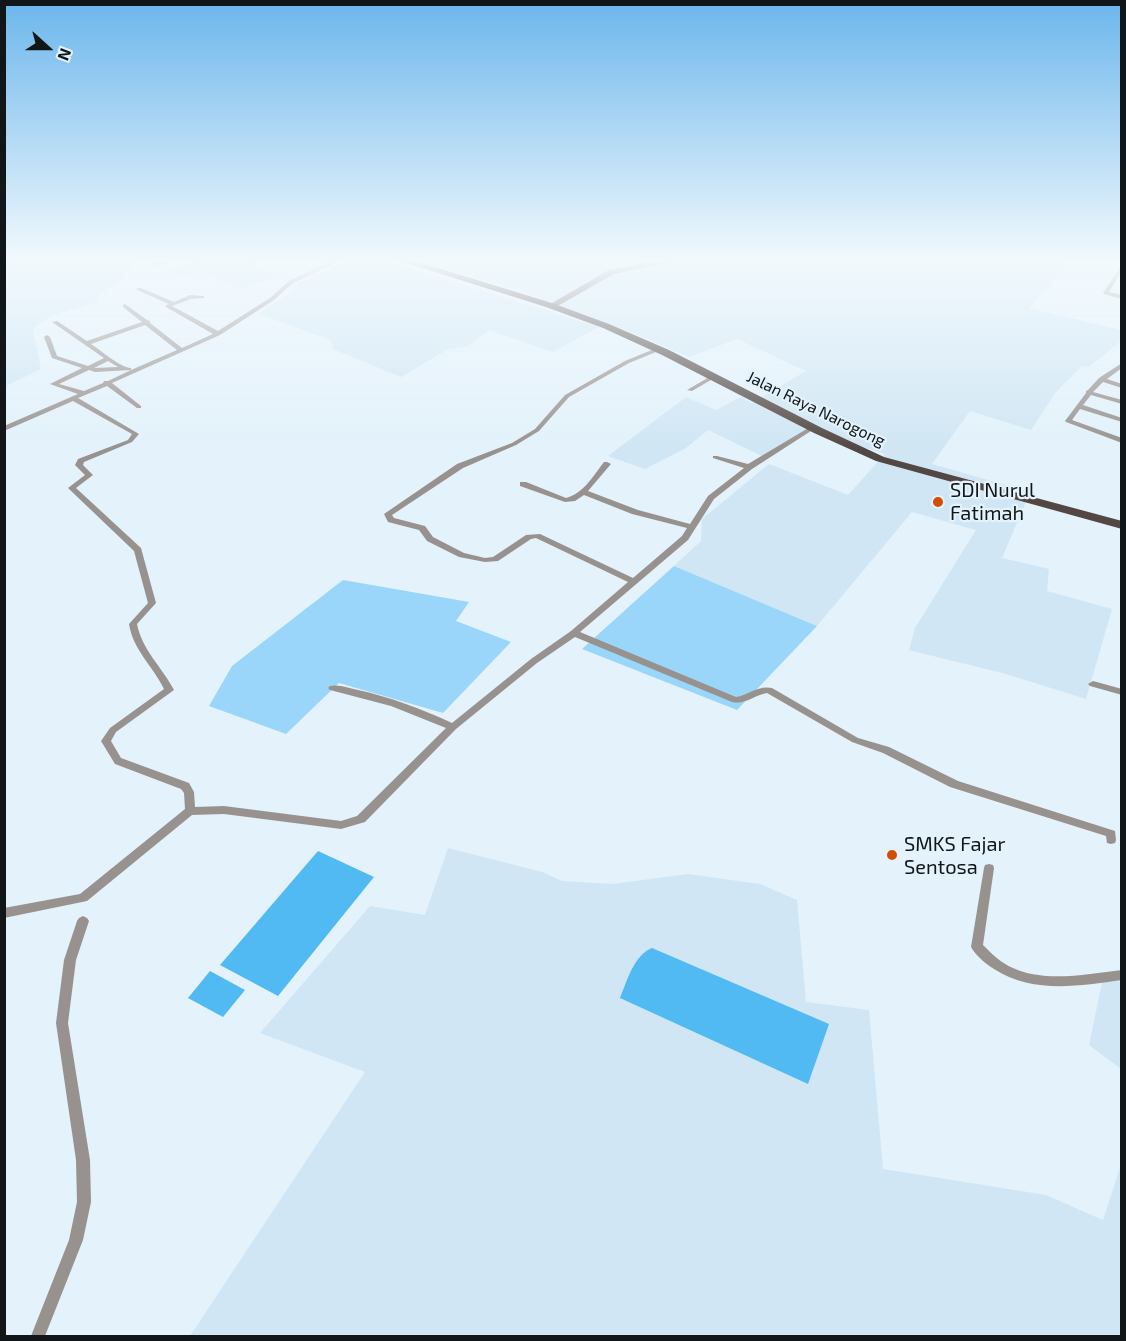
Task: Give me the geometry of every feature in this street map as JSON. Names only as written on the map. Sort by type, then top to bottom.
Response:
[{"type":"main road","name":"Jalan Raya Narogong","points":[[595,324],[659,349],[812,428],[880,459],[1122,525]]},
{"type":"street","points":[[57,324],[124,369]]},
{"type":"street","points":[[88,343],[143,324]]},
{"type":"street","points":[[150,324],[181,350]]},
{"type":"street","points":[[199,324],[218,334]]},
{"type":"street","points":[[4,429],[218,334],[234,324]]},
{"type":"street","points":[[47,337],[54,357],[86,368],[110,371],[143,367]]},
{"type":"street","points":[[634,582],[537,536],[529,537],[495,559],[462,555],[430,539],[422,528],[391,520],[388,514],[460,466],[514,444],[537,430],[567,396],[627,362],[659,349]]},
{"type":"street","points":[[83,393],[53,384],[110,358]]},
{"type":"street","points":[[1120,367],[1101,379],[1088,392],[1068,422],[1122,441]]},
{"type":"street","points":[[690,390],[713,377]]},
{"type":"street","points":[[1101,379],[1122,386]]},
{"type":"street","points":[[106,382],[139,407]]},
{"type":"street","points":[[1088,392],[1122,402]]},
{"type":"street","points":[[73,398],[136,434],[130,441],[81,461],[79,465],[89,475],[72,488],[138,550],[152,603],[133,624],[134,635],[139,647],[169,690],[113,730],[106,741],[118,761],[185,786],[189,792],[190,811]]},
{"type":"street","points":[[1078,406],[1122,420]]},
{"type":"street","points":[[4,913],[83,898],[190,811],[224,810],[340,825],[362,819],[453,727],[534,661],[574,633],[685,538],[690,527],[711,498],[749,467],[812,428]]},
{"type":"street","points":[[715,457],[749,467]]},
{"type":"street","points":[[523,484],[565,500],[572,499],[583,492],[606,464]]},
{"type":"street","points":[[583,492],[635,512],[690,527]]},
{"type":"street","points":[[574,633],[735,700],[743,700],[761,690],[769,690],[855,740],[886,750],[954,784],[1115,837]]},
{"type":"street","points":[[1093,684],[1122,692]]},
{"type":"street","points":[[333,688],[411,708],[453,727]]},
{"type":"street","points":[[989,868],[977,947],[992,964],[1014,976],[1046,982],[1122,975]]},
{"type":"street","points":[[38,1336],[76,1240],[84,1202],[83,1160],[62,1023],[70,960],[83,921]]},
{"type":"shaded area","points":[[5,324],[41,324],[33,329],[41,369],[8,385],[5,391]]},
{"type":"shaded area","points":[[285,324],[588,324],[599,327],[553,352],[489,330],[468,346],[448,349],[401,377],[333,349],[331,340]]},
{"type":"shaded area","points":[[608,324],[1094,324],[1121,330],[1121,341],[1089,367],[1082,366],[1056,392],[1031,430],[970,411],[932,464],[1030,492],[1002,558],[1049,569],[1047,591],[1112,609],[1086,699],[1006,674],[909,650],[915,628],[976,530],[912,512],[817,626],[674,566],[701,541],[702,519],[769,464],[848,495],[885,454],[860,446],[820,427],[764,457],[708,430],[686,448],[645,469],[608,456],[686,397],[716,410],[741,397],[752,403],[806,371],[737,339],[689,357]]},
{"type":"shaded area","points":[[674,566],[817,626],[737,710],[582,649]]},
{"type":"shaded area","points":[[343,580],[469,602],[456,621],[511,642],[443,713],[339,683],[286,734],[209,706],[232,666]]},
{"type":"shaded area","points":[[448,848],[542,872],[562,881],[613,884],[688,874],[760,884],[797,900],[806,1002],[869,1010],[883,1169],[1046,1195],[1103,1220],[1121,1165],[1121,1336],[190,1336],[365,1072],[260,1033],[370,906],[425,915]]},
{"type":"shaded area","points":[[318,851],[374,877],[278,996],[220,965]]},
{"type":"shaded area","points":[[652,948],[829,1024],[808,1084],[620,998],[636,962],[640,956]]},
{"type":"shaded area","points":[[210,971],[245,990],[223,1017],[188,998]]},
{"type":"shaded area","points":[[1121,974],[1121,1069],[1089,1045],[1102,983],[1108,975]]},
{"type":"place","name":"SDI Nurul Fatimah","points":[[938,502]]},
{"type":"place","name":"SMKS Fajar Sentosa","points":[[892,855]]}]
